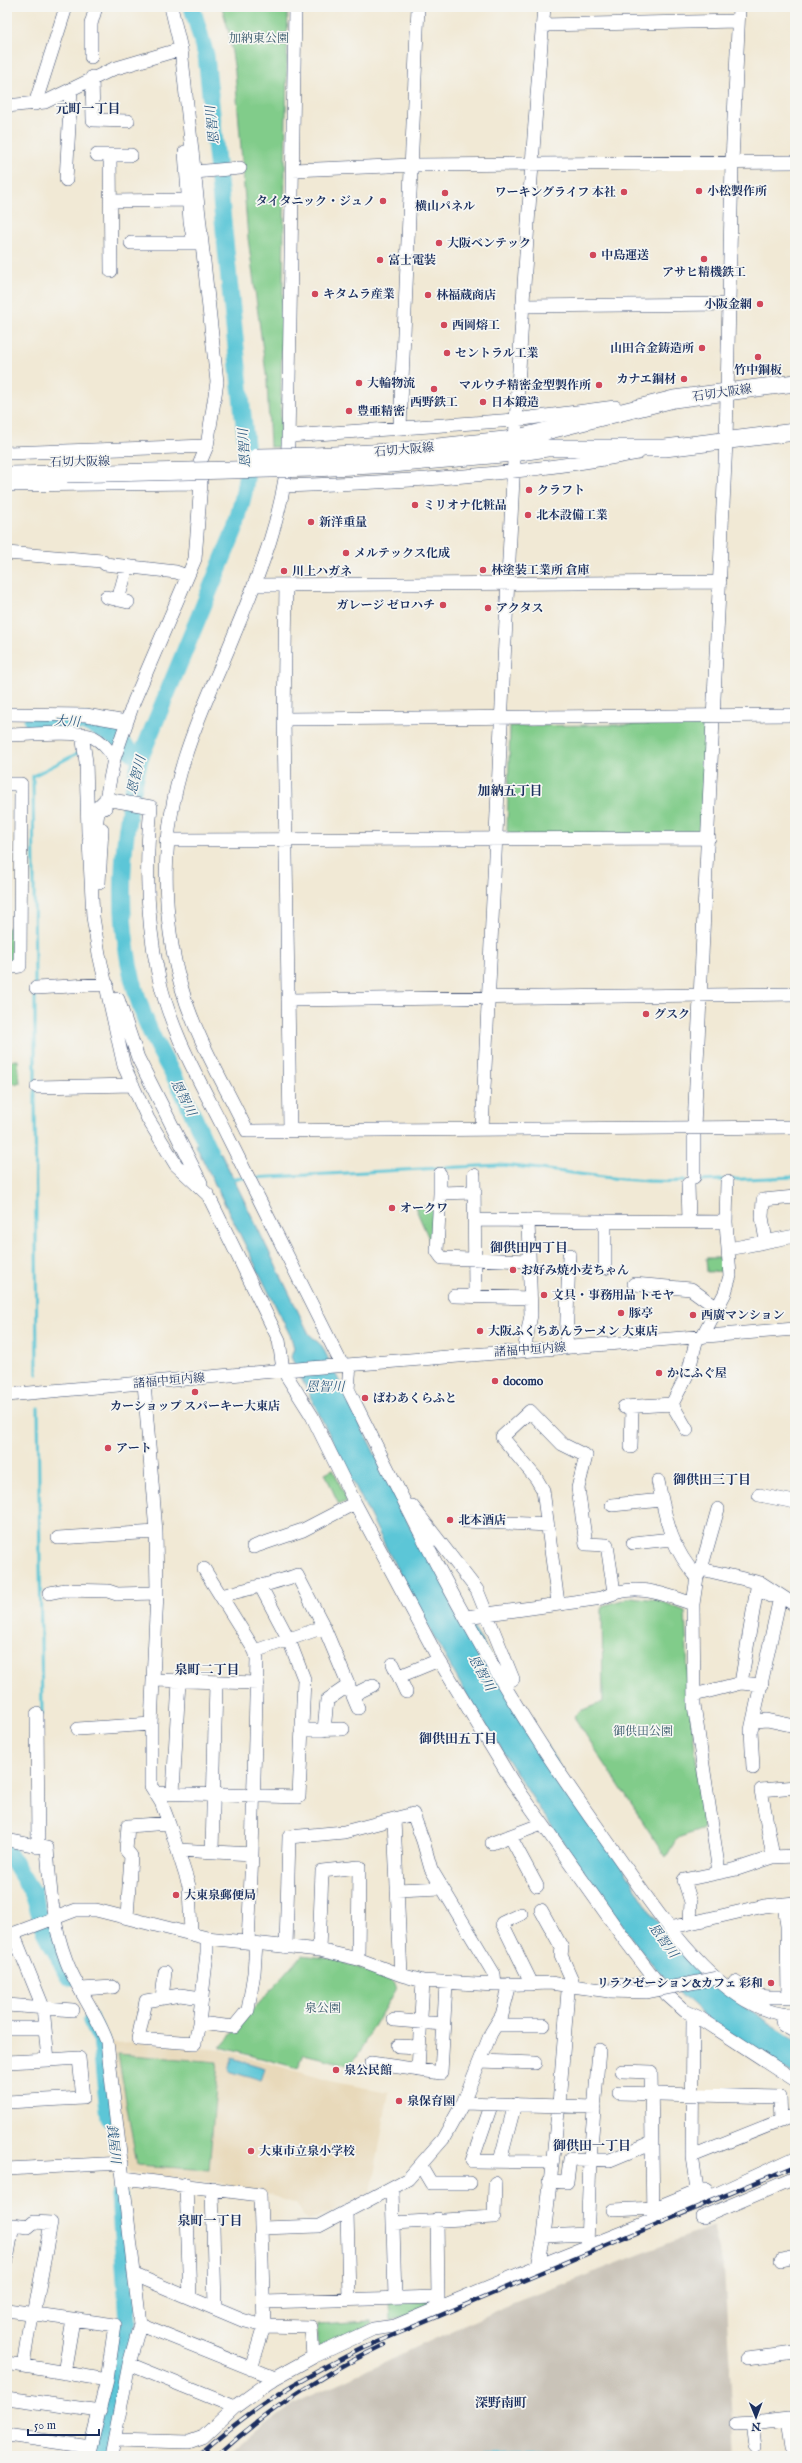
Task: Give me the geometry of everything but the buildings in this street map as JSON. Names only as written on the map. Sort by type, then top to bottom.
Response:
[{"type":"main road","name":"石切大阪線","points":[[514,446],[674,399],[795,383]]},
{"type":"main road","name":"石切大阪線","points":[[7,475],[67,468],[314,462],[390,452],[514,446],[547,448],[665,448],[795,432]]},
{"type":"main road","name":"石切大阪線","points":[[7,463],[67,468]]},
{"type":"street","points":[[35,104],[66,7]]},
{"type":"street","points":[[91,57],[91,24],[96,7]]},
{"type":"street","points":[[164,7],[179,50]]},
{"type":"street","points":[[172,7],[186,90],[195,172],[198,243]]},
{"type":"street","points":[[295,7],[289,436],[285,486],[255,585],[186,754],[176,789],[166,840],[168,926],[182,989],[193,1020],[247,1131],[795,1127]]},
{"type":"street","points":[[400,427],[408,228],[413,166],[418,7]]},
{"type":"street","points":[[482,1129],[497,840],[501,718],[515,420],[544,7]]},
{"type":"street","points":[[689,1221],[702,995],[726,441],[732,162],[739,7]]},
{"type":"street","points":[[542,25],[738,21]]},
{"type":"street","points":[[7,106],[45,102],[92,77],[179,50]]},
{"type":"street","points":[[92,77],[93,120],[128,121]]},
{"type":"street","points":[[66,180],[71,89]]},
{"type":"street","points":[[186,90],[184,113],[188,200],[198,243],[217,382],[207,446],[200,465],[201,483],[195,559],[126,722],[114,759],[106,799],[100,852],[99,890],[102,927],[116,992],[138,1058],[187,1158],[208,1195],[279,1340],[283,1370],[312,1416],[355,1503],[439,1660],[512,1780],[542,1824],[667,1994],[685,2011],[795,2080]]},
{"type":"street","points":[[111,271],[111,201],[104,155],[131,155]]},
{"type":"street","points":[[292,170],[413,166],[795,162]]},
{"type":"street","points":[[195,172],[240,168]]},
{"type":"street","points":[[111,201],[188,200]]},
{"type":"street","points":[[132,243],[198,243]]},
{"type":"street","points":[[522,306],[729,304]]},
{"type":"street","points":[[289,436],[515,420],[674,399]]},
{"type":"street","points":[[7,453],[207,446]]},
{"type":"street","points":[[285,486],[397,482],[513,471],[598,460],[665,448]]},
{"type":"street","points":[[7,485],[201,483]]},
{"type":"street","points":[[7,553],[102,561],[105,564],[176,572],[187,576]]},
{"type":"street","points":[[117,599],[127,567]]},
{"type":"street","points":[[255,585],[720,582]]},
{"type":"street","points":[[286,585],[284,719],[290,1130]]},
{"type":"street","points":[[7,714],[86,715],[126,722]]},
{"type":"street","points":[[284,719],[714,718],[795,716]]},
{"type":"street","points":[[7,735],[82,734],[94,738],[107,747],[114,759]]},
{"type":"street","points":[[82,734],[86,762],[88,841],[94,917],[124,1066],[148,1119],[176,1165],[208,1195]]},
{"type":"street","points":[[7,784],[21,784],[20,966],[7,968]]},
{"type":"street","points":[[88,841],[94,839],[99,806],[106,799]]},
{"type":"street","points":[[106,799],[152,807],[147,845],[148,918],[159,979],[171,1018],[203,1087],[343,1365],[348,1389],[405,1504],[466,1617],[504,1684],[568,1785],[673,1927],[684,1947],[717,1978],[747,2002],[781,2016],[795,2015]]},
{"type":"street","points":[[166,840],[286,841],[709,838]]},
{"type":"street","points":[[36,988],[107,984]]},
{"type":"street","points":[[288,1000],[489,996],[795,994]]},
{"type":"street","points":[[37,1087],[132,1085]]},
{"type":"street","points":[[440,1174],[437,1251],[442,1258],[529,1261]]},
{"type":"street","points":[[474,1175],[476,1259],[475,1296]]},
{"type":"street","points":[[672,1404],[688,1373],[699,1337],[717,1308],[730,1276],[726,1222],[727,1182]]},
{"type":"street","points":[[440,1193],[475,1192]]},
{"type":"street","points":[[766,1241],[762,1218],[763,1200],[795,1197]]},
{"type":"street","points":[[475,1220],[726,1222]]},
{"type":"street","points":[[524,1350],[531,1315],[528,1220]]},
{"type":"street","points":[[605,1221],[605,1268]]},
{"type":"street","points":[[729,1249],[795,1236]]},
{"type":"street","points":[[566,1348],[569,1255]]},
{"type":"street","points":[[634,1284],[691,1289],[717,1308]]},
{"type":"street","points":[[454,1296],[530,1298]]},
{"type":"street","name":"諸福中垣内線","points":[[7,1395],[283,1370],[795,1329]]},
{"type":"street","points":[[144,1383],[156,1532],[157,1593],[151,1724],[151,1786],[169,1823],[189,1886],[191,1933]]},
{"type":"street","points":[[631,1447],[628,1407],[672,1404]]},
{"type":"street","points":[[672,1404],[687,1430]]},
{"type":"street","points":[[558,1603],[543,1490],[536,1478],[502,1438],[530,1411],[562,1444],[586,1456],[578,1488],[586,1544],[607,1545],[614,1592]]},
{"type":"street","points":[[658,1481],[672,1539],[684,1563],[699,1573],[761,1583],[795,1605]]},
{"type":"street","points":[[759,1495],[795,1502]]},
{"type":"street","points":[[612,1505],[662,1500]]},
{"type":"street","points":[[253,1546],[303,1530],[355,1503]]},
{"type":"street","points":[[405,1504],[410,1503],[477,1590],[513,1679],[504,1684]]},
{"type":"street","points":[[718,1509],[699,1573],[693,1604],[694,1696],[719,1872]]},
{"type":"street","points":[[465,1521],[548,1525]]},
{"type":"street","points":[[58,1538],[156,1532]]},
{"type":"street","points":[[633,1543],[672,1539]]},
{"type":"street","points":[[198,2023],[234,2026],[248,2010],[254,1973],[252,1943],[252,1854],[258,1683],[257,1659],[254,1651],[204,1569]]},
{"type":"street","points":[[221,1596],[260,1585],[277,1582],[297,1575],[324,1627],[358,1708]]},
{"type":"street","points":[[155,1793],[299,1797],[304,1679],[289,1640],[260,1585]]},
{"type":"street","points":[[741,1683],[757,1588],[795,1612]]},
{"type":"street","points":[[466,1617],[602,1598],[614,1592],[632,1589],[654,1591],[693,1604]]},
{"type":"street","points":[[49,1593],[64,1590],[108,1591],[117,1594],[157,1593]]},
{"type":"street","points":[[753,1768],[752,1730],[779,1602]]},
{"type":"street","points":[[254,1651],[324,1627]]},
{"type":"street","points":[[400,1676],[439,1660]]},
{"type":"street","points":[[393,1664],[400,1676],[406,1692]]},
{"type":"street","points":[[154,1680],[216,1683],[258,1683]]},
{"type":"street","points":[[173,1793],[179,1681]]},
{"type":"street","points":[[212,1852],[216,1683]]},
{"type":"street","points":[[694,1696],[741,1683],[762,1685]]},
{"type":"street","points":[[324,1730],[327,1700],[351,1690],[372,1685]]},
{"type":"street","points":[[37,1714],[42,1847],[53,1918],[66,1961],[107,2042],[140,2324],[129,2364],[111,2456]]},
{"type":"street","points":[[754,1721],[767,1720],[795,1726]]},
{"type":"street","points":[[78,1729],[151,1724]]},
{"type":"street","points":[[301,1730],[343,1729]]},
{"type":"street","points":[[773,1858],[762,1790],[795,1787]]},
{"type":"street","points":[[286,1947],[289,1837],[344,1832],[413,1814],[431,1869],[494,1974],[495,1985]]},
{"type":"street","points":[[394,1820],[401,1975]]},
{"type":"street","points":[[127,1917],[131,1856],[126,1850],[128,1826],[169,1823]]},
{"type":"street","points":[[492,1843],[542,1824]]},
{"type":"street","points":[[510,1836],[537,1886]]},
{"type":"street","points":[[7,1840],[42,1847]]},
{"type":"street","points":[[178,1850],[252,1854]]},
{"type":"street","points":[[690,1922],[691,1902],[684,1880],[737,1869],[773,1858],[795,1856]]},
{"type":"street","points":[[319,1950],[322,1871],[359,1867],[358,1959]]},
{"type":"street","points":[[397,1890],[442,1888]]},
{"type":"street","points":[[790,1904],[787,1926],[791,1996],[760,1997],[751,1994],[724,1973],[673,1927],[690,1922],[790,1904]]},
{"type":"street","points":[[48,2060],[43,2006],[10,1934],[36,1926],[76,1910],[96,1910],[207,1938],[319,1950],[358,1959],[401,1975],[423,1981],[446,1984],[629,1986],[656,1980]]},
{"type":"street","points":[[538,2266],[544,2236],[570,1986],[561,1955],[562,1948],[541,1910]]},
{"type":"street","points":[[521,1914],[502,1923],[532,1984]]},
{"type":"street","points":[[202,1998],[180,1995],[146,2001],[138,2039],[195,2043],[202,1998],[207,1953],[207,1938]]},
{"type":"street","points":[[162,1998],[165,1972]]},
{"type":"street","points":[[570,1986],[610,1991],[647,1992],[717,1978]]},
{"type":"street","points":[[418,2070],[423,1981]]},
{"type":"street","points":[[371,2063],[440,2073],[446,1984]]},
{"type":"street","points":[[262,2228],[319,2226],[408,2179],[421,2166],[443,2139],[463,2103],[480,2061],[502,2015],[510,1984]]},
{"type":"street","points":[[570,1986],[612,1997],[645,1998],[667,1994]]},
{"type":"street","points":[[81,1989],[113,1987]]},
{"type":"street","points":[[7,2005],[43,2006],[73,2010]]},
{"type":"street","points":[[693,2016],[692,2156],[699,2196]]},
{"type":"street","points":[[781,2016],[783,2025],[795,2032]]},
{"type":"street","points":[[394,2020],[443,2024]]},
{"type":"street","points":[[496,2025],[544,2025]]},
{"type":"street","points":[[7,2028],[45,2028]]},
{"type":"street","points":[[398,2046],[419,2047]]},
{"type":"street","points":[[587,2240],[590,2159],[599,2050]]},
{"type":"street","points":[[7,2062],[79,2058],[84,2098],[7,2102]]},
{"type":"street","points":[[480,2061],[535,2063]]},
{"type":"street","points":[[622,2071],[651,2072],[651,2143],[654,2214]]},
{"type":"street","points":[[619,2094],[780,2097],[781,2121]]},
{"type":"street","points":[[463,2103],[594,2106]]},
{"type":"street","points":[[492,2103],[472,2161],[551,2162]]},
{"type":"street","points":[[500,2161],[515,2104]]},
{"type":"street","points":[[692,2156],[795,2115]]},
{"type":"street","points":[[549,2181],[567,2182],[570,2159],[610,2160],[651,2143]]},
{"type":"street","points":[[115,2440],[189,2442],[203,2437],[235,2407],[275,2378],[313,2357],[372,2328],[395,2326],[538,2266],[587,2240],[699,2196],[720,2192],[795,2158]]},
{"type":"street","points":[[7,2169],[122,2163]]},
{"type":"street","points":[[421,2166],[431,2183],[470,2183]]},
{"type":"street","points":[[124,2178],[186,2184],[260,2195],[264,2326],[250,2369]]},
{"type":"street","points":[[703,2217],[794,2181]]},
{"type":"street","points":[[394,2223],[437,2219],[494,2217],[495,2183]]},
{"type":"street","points":[[186,2184],[190,2298]]},
{"type":"street","points":[[212,2188],[215,2307]]},
{"type":"street","points":[[392,2188],[395,2298]]},
{"type":"street","points":[[613,2210],[654,2214]]},
{"type":"street","points":[[347,2211],[349,2299]]},
{"type":"street","points":[[264,2302],[438,2297],[437,2219]]},
{"type":"street","points":[[7,2260],[13,2225],[28,2227],[34,2222],[51,2223],[23,2366]]},
{"type":"street","points":[[544,2236],[587,2240]]},
{"type":"street","points":[[781,2260],[795,2257]]},
{"type":"street","points":[[135,2275],[215,2307],[242,2320],[264,2326],[311,2327],[313,2357]]},
{"type":"street","points":[[7,2310],[32,2315],[114,2325],[107,2380],[89,2452],[7,2435]]},
{"type":"street","points":[[64,2373],[73,2320]]},
{"type":"street","points":[[140,2324],[275,2378]]},
{"type":"street","points":[[746,2359],[795,2352]]},
{"type":"street","points":[[7,2363],[107,2380]]},
{"type":"street","points":[[129,2364],[235,2407]]},
{"type":"street","points":[[7,2398],[100,2411]]},
{"type":"street","points":[[736,2424],[791,2419],[792,2446],[795,2446]]},
{"type":"street","points":[[752,2423],[756,2447]]},
{"type":"shaded area","name":"大東市立泉小学校","points":[[137,2042],[222,2050],[334,2082],[389,2092],[371,2192],[328,2215],[307,2220],[296,2204],[264,2193],[203,2181],[128,2173],[111,2043]]},
{"type":"shaded area","points":[[713,2226],[724,2270],[735,2456],[225,2456],[293,2404],[504,2307]]},
{"type":"green space","name":"加納東公園","points":[[222,7],[288,7],[280,447],[270,447],[267,381],[248,238],[235,72],[229,33]]},
{"type":"green space","points":[[705,724],[708,729],[704,829],[699,834],[511,835],[507,831],[510,726]]},
{"type":"green space","points":[[16,927],[17,957],[12,963],[7,964],[7,928]]},
{"type":"green space","points":[[18,1060],[20,1083],[7,1084],[7,1061]]},
{"type":"green space","points":[[434,1206],[432,1246],[415,1207]]},
{"type":"green space","points":[[706,1258],[723,1258],[723,1271],[707,1272]]},
{"type":"green space","points":[[333,1469],[347,1501],[339,1505],[325,1473]]},
{"type":"green space","name":"御供田公園","points":[[632,1597],[658,1600],[685,1611],[689,1696],[704,1829],[677,1838],[666,1857],[574,1717],[580,1711],[603,1702],[602,1606]]},
{"type":"green space","name":"泉公園","points":[[302,1955],[333,1959],[391,1979],[396,1988],[356,2058],[349,2065],[304,2054],[298,2068],[220,2047]]},
{"type":"green space","points":[[118,2054],[218,2062],[209,2170],[137,2165]]},
{"type":"green space","points":[[436,2299],[436,2304],[390,2322],[389,2302]]},
{"type":"green space","points":[[371,2321],[372,2324],[321,2347],[318,2346],[318,2324]]},
{"type":"water","name":"恩智川","points":[[195,1144],[221,1153],[309,1334],[322,1346],[411,1528],[653,1916],[741,2005],[795,2040],[795,2076],[711,2022],[681,1995],[643,1954],[537,1805],[465,1692],[406,1587],[291,1357],[294,1348],[291,1337]]},
{"type":"water","points":[[232,2058],[265,2068],[261,2081],[229,2071]]},
{"type":"waterway","name":"恩智川","points":[[192,7],[206,55],[248,464],[244,493],[235,529],[140,759],[127,827],[123,897],[125,932],[130,966],[138,1000],[154,1040],[181,1089],[218,1169]]},
{"type":"waterway","name":"大川","points":[[32,721],[85,722],[112,735],[140,759]]},
{"type":"waterway","points":[[103,740],[112,735]]},
{"type":"waterway","points":[[35,985],[33,776],[80,752]]},
{"type":"waterway","points":[[35,991],[35,1083]]},
{"type":"waterway","points":[[35,1089],[37,1374]]},
{"type":"waterway","points":[[252,1178],[498,1165],[638,1180],[685,1181]]},
{"type":"waterway","points":[[697,1181],[795,1177]]},
{"type":"waterway","points":[[230,1179],[245,1178]]},
{"type":"waterway","points":[[38,1408],[42,1714]]},
{"type":"waterway","name":"銭屋川","points":[[7,1851],[33,1894],[45,1931],[69,1978]]},
{"type":"waterway","points":[[33,1894],[44,1885],[44,1881]]},
{"type":"waterway","name":"銭屋川","points":[[91,2021],[100,2039],[109,2118]]},
{"type":"waterway","name":"銭屋川","points":[[99,2456],[128,2321],[119,2196]]},
{"type":"waterway","points":[[485,2456],[612,2452],[619,2454],[620,2456]]},
{"type":"railway","points":[[198,2456],[217,2439],[256,2409],[318,2371],[363,2348],[795,2166]]},
{"type":"railway","points":[[217,2456],[255,2423],[296,2394],[339,2368],[384,2345]]},
{"type":"place","name":"小松製作所","points":[[699,191]]},
{"type":"place","name":"ワーキングライフ 本社","points":[[624,192]]},
{"type":"place","name":"横山パネル","points":[[445,193]]},
{"type":"place","name":"タイタニック・ジュノ","points":[[383,201]]},
{"type":"place","name":"大阪ベンテック","points":[[439,243]]},
{"type":"place","name":"中島運送","points":[[593,255]]},
{"type":"place","name":"アサヒ精機鉄工","points":[[704,259]]},
{"type":"place","name":"富士電装","points":[[380,260]]},
{"type":"place","name":"キタムラ産業","points":[[315,294]]},
{"type":"place","name":"林福蔵商店","points":[[428,295]]},
{"type":"place","name":"小阪金網","points":[[760,304]]},
{"type":"place","name":"西岡熔工","points":[[444,325]]},
{"type":"place","name":"山田合金鋳造所","points":[[702,348]]},
{"type":"place","name":"セントラル工業","points":[[447,353]]},
{"type":"place","name":"竹中鋼板","points":[[758,357]]},
{"type":"place","name":"カナエ鋼材","points":[[684,379]]},
{"type":"place","name":"大輪物流","points":[[359,383]]},
{"type":"place","name":"マルウチ精密金型製作所","points":[[599,385]]},
{"type":"place","name":"西野鉄工","points":[[434,389]]},
{"type":"place","name":"日本鍛造","points":[[483,402]]},
{"type":"place","name":"豊亜精密","points":[[349,411]]},
{"type":"place","name":"クラフト","points":[[529,490]]},
{"type":"place","name":"ミリオナ化粧品","points":[[415,505]]},
{"type":"place","name":"北本設備工業","points":[[528,515]]},
{"type":"place","name":"新洋重量","points":[[311,522]]},
{"type":"place","name":"メルテックス化成","points":[[346,553]]},
{"type":"place","name":"林塗装工業所 倉庫","points":[[483,570]]},
{"type":"place","name":"川上ハガネ","points":[[284,571]]},
{"type":"place","name":"ガレージ ゼロハチ","points":[[443,605]]},
{"type":"place","name":"アクタス","points":[[488,608]]},
{"type":"place","name":"グスク","points":[[646,1014]]},
{"type":"place","name":"オークワ","points":[[392,1208]]},
{"type":"place","name":"お好み焼小麦ちゃん","points":[[513,1270]]},
{"type":"place","name":"文具・事務用品 トモヤ","points":[[544,1295]]},
{"type":"place","name":"豚亭","points":[[621,1313]]},
{"type":"place","name":"西廣マンション","points":[[693,1315]]},
{"type":"place","name":"大阪ふくちあんラーメン 大東店","points":[[480,1331]]},
{"type":"place","name":"かにふぐ屋","points":[[659,1373]]},
{"type":"place","name":"docomo","points":[[495,1381]]},
{"type":"place","name":"カーショップ スパーキー大東店","points":[[195,1392]]},
{"type":"place","name":"ぱわあくらふと","points":[[365,1398]]},
{"type":"place","name":"アート","points":[[108,1448]]},
{"type":"place","name":"北本酒店","points":[[450,1520]]},
{"type":"place","name":"大東泉郵便局","points":[[176,1895]]},
{"type":"place","name":"リラクゼーション&カフェ 彩和","points":[[771,1983]]},
{"type":"place","name":"泉公民館","points":[[336,2070]]},
{"type":"place","name":"泉保育園","points":[[399,2101]]},
{"type":"place","name":"大東市立泉小学校","points":[[251,2151]]},
{"type":"district","name":"元町一丁目","points":[[88,109]]},
{"type":"district","name":"加納五丁目","points":[[510,791]]},
{"type":"district","name":"御供田四丁目","points":[[529,1248]]},
{"type":"district","name":"御供田三丁目","points":[[712,1480]]},
{"type":"district","name":"泉町二丁目","points":[[207,1670]]},
{"type":"district","name":"御供田五丁目","points":[[458,1739]]},
{"type":"district","name":"御供田一丁目","points":[[592,2146]]},
{"type":"district","name":"泉町一丁目","points":[[210,2221]]},
{"type":"district","name":"深野南町","points":[[501,2403]]}]
